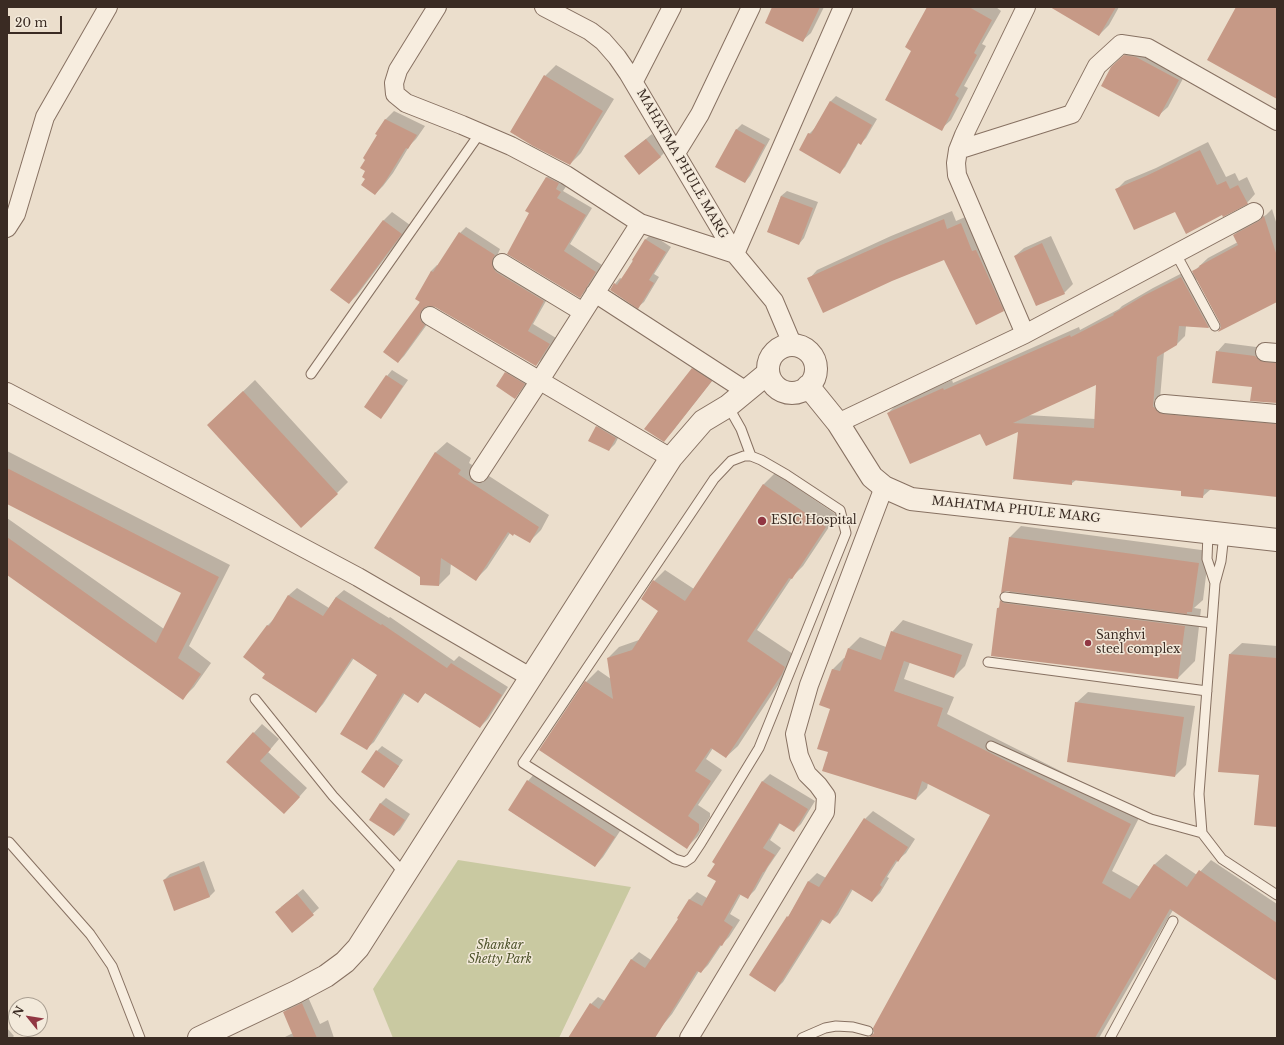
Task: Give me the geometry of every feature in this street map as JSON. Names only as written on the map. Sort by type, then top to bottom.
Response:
[{"type":"street","points":[[7,228],[16,214],[45,117],[108,7]]},
{"type":"street","points":[[436,7],[398,70],[394,83],[396,94],[406,103],[511,146],[566,175],[640,223],[735,254],[843,7]]},
{"type":"street","name":"MAHATMA PHULE MARG","points":[[544,7],[590,31],[603,41],[617,57],[634,81],[735,254],[774,302],[793,346]]},
{"type":"street","points":[[634,81],[672,7]]},
{"type":"street","points":[[676,153],[700,114],[751,7]]},
{"type":"street","points":[[1026,7],[958,150],[956,163],[957,175],[1026,334]]},
{"type":"street","points":[[958,150],[1072,114],[1097,66],[1121,44],[1148,48],[1277,121]]},
{"type":"street","points":[[838,422],[1026,334],[1254,212]]},
{"type":"street","points":[[479,473],[640,223]]},
{"type":"street","points":[[502,263],[583,312]]},
{"type":"street","points":[[595,293],[746,391]]},
{"type":"street","points":[[430,316],[671,458]]},
{"type":"street","points":[[789,346],[797,346],[804,349],[810,354],[814,361],[814,376],[808,386],[798,392],[790,393],[782,391],[771,381],[768,373],[768,366],[775,352],[789,346]]},
{"type":"street","points":[[199,1038],[296,992],[326,976],[346,962],[358,948],[671,458],[703,421],[728,406],[768,373]]},
{"type":"street","name":"MAHATMA PHULE MARG","points":[[808,386],[838,422],[872,477],[884,487],[911,499],[1277,540]]},
{"type":"street","points":[[7,392],[224,505],[358,577],[530,677]]},
{"type":"street","points":[[1164,404],[1277,414]]},
{"type":"street","points":[[689,1038],[825,812],[826,796],[807,774],[799,756],[795,734],[810,685],[884,487]]},
{"type":"lane","points":[[311,374],[480,133]]},
{"type":"lane","points":[[1176,254],[1215,326]]},
{"type":"lane","points":[[728,406],[742,429],[751,456],[787,475],[840,510],[846,533],[759,748],[691,858],[685,862],[675,858],[523,763],[714,479],[731,461],[744,456],[751,456]]},
{"type":"lane","points":[[1216,533],[1221,561],[1215,582],[1199,794],[1202,833],[1222,859],[1277,895]]},
{"type":"lane","points":[[1215,582],[1207,559],[1216,533]]},
{"type":"lane","points":[[1005,597],[1212,623]]},
{"type":"lane","points":[[988,662],[1207,692]]},
{"type":"lane","points":[[255,699],[332,796],[396,864],[404,875]]},
{"type":"lane","points":[[992,746],[1151,819],[1202,833]]},
{"type":"lane","points":[[9,842],[90,934],[112,966],[140,1038]]},
{"type":"lane","points":[[1110,1038],[1173,921]]},
{"type":"lane","points":[[802,1038],[824,1028],[836,1026],[853,1027],[868,1031]]},
{"type":"green space","name":"Shankar Shetty Park","points":[[458,860],[631,887],[559,1038],[393,1038],[373,989]]},
{"type":"building","points":[[772,7],[820,7],[803,42],[765,23]]},
{"type":"building","points":[[927,7],[969,7],[992,20],[974,53],[977,55],[955,95],[959,98],[942,131],[885,100],[911,51],[905,47]]},
{"type":"building","points":[[1050,7],[1116,7],[1099,36]]},
{"type":"building","points":[[1236,7],[1277,7],[1277,99],[1207,60]]},
{"type":"building","points":[[1124,55],[1136,57],[1179,80],[1159,117],[1101,86],[1111,67]]},
{"type":"building","points":[[544,75],[603,111],[570,165],[510,132]]},
{"type":"building","points":[[830,101],[872,125],[861,145],[858,143],[840,174],[799,150],[808,133],[811,134]]},
{"type":"building","points":[[385,119],[417,135],[408,149],[406,148],[375,195],[361,185],[365,179],[362,177],[365,171],[360,168],[365,160],[363,158],[377,135],[375,134]]},
{"type":"building","points":[[736,129],[765,145],[745,183],[715,167]]},
{"type":"building","points":[[646,139],[661,157],[639,175],[624,156]]},
{"type":"building","points":[[1200,150],[1217,185],[1226,181],[1230,189],[1238,185],[1248,204],[1223,217],[1222,215],[1186,234],[1175,212],[1134,230],[1115,189]]},
{"type":"building","points":[[546,177],[559,183],[556,189],[561,192],[557,198],[586,215],[564,251],[596,272],[580,298],[507,254],[529,213],[525,211]]},
{"type":"building","points":[[781,196],[813,208],[799,245],[767,232]]},
{"type":"building","points":[[1264,216],[1277,256],[1277,302],[1218,332],[1221,327],[1220,323],[1192,271],[1238,245],[1233,235],[1259,221]]},
{"type":"building","points":[[944,219],[947,229],[961,223],[972,251],[976,250],[1004,311],[976,325],[944,260],[892,281],[823,313],[807,278]]},
{"type":"building","points":[[383,220],[402,234],[349,304],[330,290]]},
{"type":"building","points":[[459,232],[495,255],[492,263],[496,272],[544,301],[528,331],[550,344],[536,366],[435,307],[430,306],[425,307],[421,311],[421,321],[425,325],[398,363],[383,352],[420,302],[415,299],[431,271],[433,272]]},
{"type":"building","points":[[645,239],[666,252],[649,280],[654,283],[638,309],[610,290],[614,283],[617,285]]},
{"type":"building","points":[[1042,243],[1065,294],[1036,306],[1014,256]]},
{"type":"building","points":[[1181,277],[1209,328],[1179,326],[1177,345],[1157,357],[1153,407],[1158,412],[1163,414],[1277,424],[1277,497],[1204,489],[1203,498],[1181,496],[1181,491],[1072,480],[1072,485],[1013,479],[1018,432],[986,446],[980,434],[910,464],[887,413],[1070,335],[1071,337],[1114,315],[1113,314],[1143,296]],"holes":[[[1096,385],[1094,428],[1013,423]]]},
{"type":"building","points":[[1216,351],[1255,356],[1264,362],[1277,363],[1277,403],[1250,401],[1252,387],[1212,383]]},
{"type":"building","points":[[692,368],[712,381],[664,442],[644,429]]},
{"type":"building","points":[[505,372],[525,384],[515,399],[496,386]]},
{"type":"building","points":[[386,375],[403,386],[381,419],[364,407]]},
{"type":"building","points":[[243,391],[338,494],[301,528],[207,425]]},
{"type":"building","points":[[596,426],[616,438],[609,451],[588,441]]},
{"type":"building","points":[[435,452],[461,470],[458,474],[539,527],[530,543],[514,534],[513,536],[508,532],[476,581],[441,558],[439,586],[420,585],[420,577],[374,548]]},
{"type":"building","points":[[7,468],[219,577],[178,658],[201,674],[183,700],[7,575],[7,537],[156,643],[181,593],[7,504]]},
{"type":"building","points":[[763,484],[826,527],[792,579],[789,578],[747,641],[785,667],[782,674],[726,758],[711,748],[695,771],[711,781],[688,816],[699,824],[699,830],[687,849],[539,750],[585,681],[613,699],[607,658],[632,650],[658,611],[641,599],[653,580],[685,601]]},
{"type":"building","points":[[1009,537],[1199,563],[1192,612],[1187,612],[1187,614],[1006,591],[1001,593]]},
{"type":"building","points":[[288,595],[323,616],[336,597],[381,625],[382,624],[447,668],[451,663],[502,695],[480,728],[425,693],[418,703],[403,693],[367,750],[340,734],[377,675],[352,658],[316,713],[262,678],[265,674],[243,657],[267,625],[269,626]]},
{"type":"building","name":"Sanghvi steel complex","points":[[1000,600],[1004,603],[1185,626],[1178,679],[991,656],[997,608],[999,608]]},
{"type":"building","points":[[891,631],[962,655],[954,678],[904,661],[894,691],[943,708],[937,726],[1131,824],[1102,883],[1130,899],[1154,864],[1187,887],[1199,870],[1277,923],[1277,981],[1170,909],[1095,1038],[868,1038],[874,1033],[873,1028],[990,815],[922,781],[916,800],[822,771],[828,752],[817,749],[830,709],[819,705],[832,669],[840,671],[848,648],[881,660]]},
{"type":"building","points":[[1229,654],[1277,658],[1277,827],[1254,825],[1259,775],[1218,772]]},
{"type":"building","points":[[1075,702],[1184,717],[1175,777],[1067,762]]},
{"type":"building","points":[[253,732],[271,749],[260,761],[300,797],[284,814],[226,762]]},
{"type":"building","points":[[376,750],[399,766],[384,788],[361,772]]},
{"type":"building","points":[[527,780],[615,837],[595,867],[508,810]]},
{"type":"building","points":[[762,781],[808,809],[794,832],[779,823],[763,848],[775,855],[763,872],[748,899],[739,894],[724,921],[733,927],[722,946],[720,945],[701,973],[697,971],[655,1038],[568,1038],[590,1003],[599,1009],[631,959],[645,968],[678,919],[677,918],[689,899],[702,906],[716,881],[707,876],[715,864],[712,862]]},
{"type":"building","points":[[380,803],[405,820],[394,836],[369,820]]},
{"type":"building","points":[[864,818],[908,847],[898,862],[896,860],[880,885],[882,887],[872,902],[851,889],[830,924],[821,919],[775,992],[749,975],[787,916],[788,917],[808,881],[819,887]]},
{"type":"building","points":[[199,866],[210,897],[174,911],[163,880]]},
{"type":"building","points":[[297,894],[314,915],[292,933],[275,912]]},
{"type":"building","points":[[302,1003],[317,1038],[294,1038],[283,1012]]},
{"type":"place","name":"ESIC Hospital","points":[[762,521]]},
{"type":"place","name":"Sanghvi steel complex","points":[[1088,643]]}]
